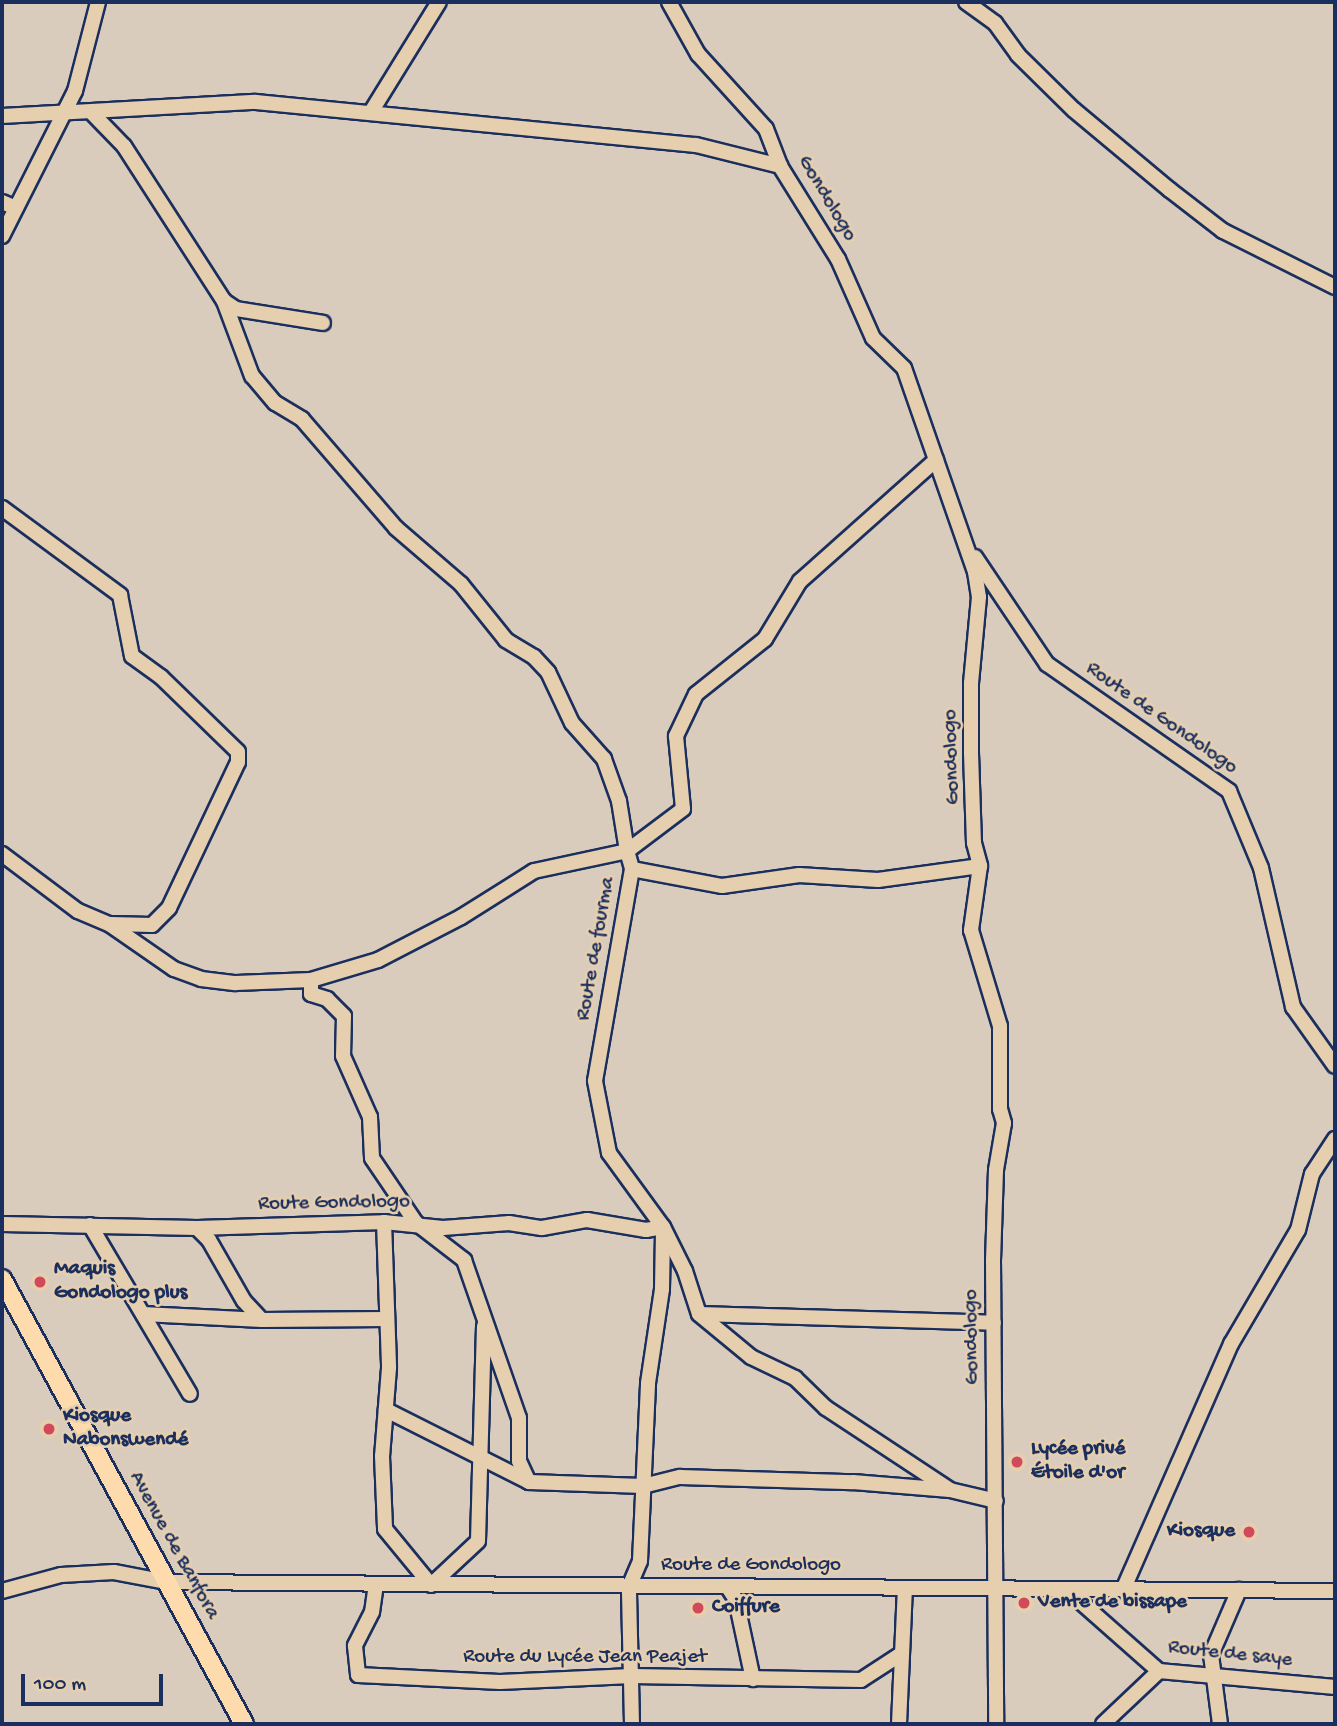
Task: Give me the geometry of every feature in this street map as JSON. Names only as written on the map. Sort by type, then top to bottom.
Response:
[{"type":"main road","name":"Avenue de Banfora","points":[[2,1279],[244,1724]]},
{"type":"street","points":[[2,236],[75,91],[98,2]]},
{"type":"street","points":[[371,112],[439,2]]},
{"type":"street","name":"Gondologo","points":[[669,2],[698,54],[766,129],[780,166],[838,259],[873,338],[904,368],[966,544],[979,597],[971,682],[971,753],[974,843],[980,866],[971,930],[1000,1026],[1000,1109],[1004,1123],[996,1170],[996,1724]]},
{"type":"street","points":[[966,2],[995,23],[1018,55],[1074,110],[1170,191],[1223,230],[1335,287]]},
{"type":"street","points":[[2,116],[63,115],[256,102],[696,145],[780,166]]},
{"type":"street","points":[[2,853],[79,911],[109,924],[174,969],[201,979],[236,983],[312,980],[378,960],[461,917],[534,871],[627,851],[619,801],[604,759],[572,723],[548,672],[534,657],[506,640],[461,584],[396,528],[302,419],[275,404],[252,376],[224,301],[124,146],[91,112]]},
{"type":"street","points":[[2,202],[16,208]]},
{"type":"street","points":[[224,301],[236,309],[323,323]]},
{"type":"street","name":"Route de fourma","points":[[699,1314],[685,1271],[663,1227],[609,1153],[595,1081],[632,869],[627,851],[683,809],[676,736],[696,694],[765,639],[800,581],[936,460]]},
{"type":"street","points":[[2,508],[120,595],[132,656],[161,677],[238,752],[238,762],[169,908],[152,925],[109,924]]},
{"type":"street","name":"Route de Gondologo","points":[[966,544],[1047,664],[1229,791],[1261,868],[1293,1007],[1335,1066]]},
{"type":"street","points":[[632,869],[722,886],[800,875],[878,880],[980,866]]},
{"type":"street","points":[[312,980],[311,994],[327,999],[344,1016],[343,1056],[370,1117],[372,1158],[416,1223],[464,1260],[519,1418],[519,1461],[529,1482]]},
{"type":"street","points":[[1123,1590],[1231,1344],[1298,1230],[1312,1174],[1335,1139]]},
{"type":"street","name":"Route Gondologo","points":[[2,1224],[197,1228],[384,1222],[416,1223],[443,1228],[509,1223],[542,1228],[587,1220],[646,1230],[663,1227]]},
{"type":"street","points":[[384,1222],[387,1319],[385,1529],[431,1585],[478,1541],[484,1318]]},
{"type":"street","points":[[90,1224],[190,1394]]},
{"type":"street","points":[[632,1724],[629,1587],[640,1560],[648,1383],[663,1289],[663,1227]]},
{"type":"street","points":[[197,1228],[209,1240],[244,1301],[262,1320]]},
{"type":"street","points":[[143,1314],[262,1320],[387,1319]]},
{"type":"street","points":[[699,1314],[994,1322]]},
{"type":"street","points":[[699,1314],[751,1357],[795,1378],[826,1408],[950,1490]]},
{"type":"street","points":[[386,1410],[529,1482],[643,1486],[680,1477],[950,1490],[996,1501]]},
{"type":"street","name":"Route de Gondologo","points":[[2,1591],[61,1575],[114,1572],[167,1582],[1335,1591]]},
{"type":"street","name":"Route du Lycée Jean Peajet","points":[[376,1584],[372,1612],[355,1646],[358,1675],[500,1682],[632,1676],[861,1680],[901,1654]]},
{"type":"street","points":[[727,1586],[736,1600],[753,1679]]},
{"type":"street","points":[[899,1724],[905,1588]]},
{"type":"street","name":"Route de saye","points":[[1067,1590],[1158,1671],[1335,1687]]},
{"type":"street","points":[[1220,1724],[1211,1654],[1239,1590]]},
{"type":"street","points":[[1103,1724],[1158,1671]]},
{"type":"place","name":"Maquis Gondologo plus","points":[[40,1282]]},
{"type":"place","name":"Kiosque Nabonswendé","points":[[49,1429]]},
{"type":"place","name":"Lycée privé Étoile d'or","points":[[1017,1462]]},
{"type":"place","name":"Kiosque","points":[[1249,1532]]},
{"type":"place","name":"Vente de bissape","points":[[1024,1603]]},
{"type":"place","name":"Coiffure","points":[[698,1608]]}]
